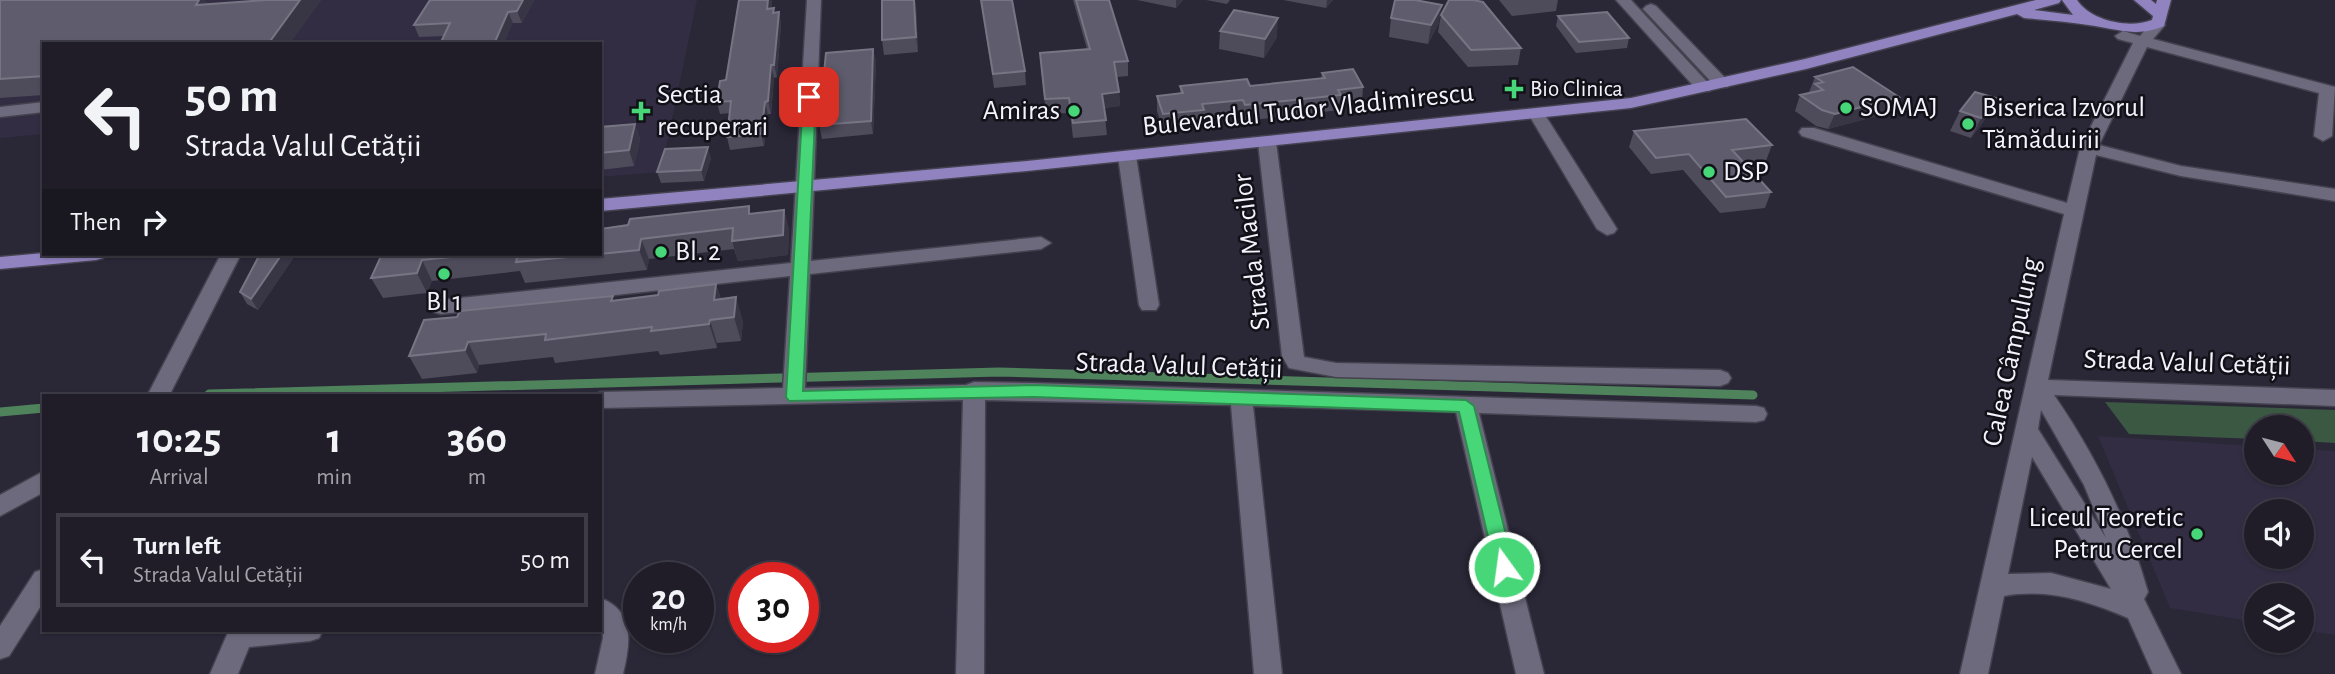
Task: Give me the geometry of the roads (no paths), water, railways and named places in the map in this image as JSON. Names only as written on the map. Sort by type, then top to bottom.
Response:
[{"type":"main road","name":"Bulevardul Tudor Vladimirescu","points":[[602,205],[1127,156],[1537,115],[1631,103],[1722,84],[2054,0]]},
{"type":"main road","points":[[2069,0],[2078,12],[2112,28]]},
{"type":"main road","points":[[2141,0],[2160,13]]},
{"type":"main road","name":"Bulevardul Tudor Vladimirescu","points":[[2011,12],[2112,28],[2138,28],[2160,13]]},
{"type":"main road","points":[[0,263],[75,256]]},
{"type":"street","points":[[794,397],[814,0]]},
{"type":"street","points":[[1623,0],[1704,88]]},
{"type":"street","points":[[1642,0],[1722,84]]},
{"type":"street","name":"Calea Câmpulung","points":[[1974,674],[2028,432],[2073,211],[2090,148],[2139,46],[2160,13]]},
{"type":"street","points":[[2112,28],[2139,46],[2331,91],[2323,136]]},
{"type":"street","points":[[2,113],[42,107]]},
{"type":"street","points":[[1537,115],[1607,229]]},
{"type":"street","points":[[1808,132],[2073,211]]},
{"type":"street","name":"Strada Macilor","points":[[1267,142],[1293,356]]},
{"type":"street","points":[[2090,148],[2193,173],[2335,195]]},
{"type":"street","points":[[1127,156],[1149,305]]},
{"type":"street","points":[[441,307],[1041,243]]},
{"type":"street","points":[[159,394],[230,256]]},
{"type":"street","name":"Strada Valul Cetății","points":[[1293,356],[1297,363],[1309,367],[1336,370],[1720,378]]},
{"type":"street","points":[[2036,387],[2067,431],[2093,480],[2125,556],[2138,611]]},
{"type":"street","name":"Strada Valul Cetății","points":[[2036,387],[2335,398]]},
{"type":"street","points":[[970,674],[974,390]]},
{"type":"street","name":"Strada Valul Cetății","points":[[602,400],[794,397],[974,390],[1756,414]]},
{"type":"street","points":[[1241,397],[1268,674]]},
{"type":"street","points":[[1466,406],[1530,674]]},
{"type":"street","points":[[2028,432],[2138,611],[2167,674]]},
{"type":"street","points":[[0,508],[42,482]]},
{"type":"street","points":[[0,648],[42,582]]},
{"type":"street","points":[[1994,587],[2019,582],[2054,583],[2095,594],[2138,611]]},
{"type":"street","points":[[602,610],[615,624],[617,642],[609,674]]},
{"type":"street","points":[[223,674],[241,634],[276,632]]},
{"type":"waterway","points":[[209,394],[999,372],[1753,395]]},
{"type":"waterway","points":[[0,412],[42,408]]},
{"type":"place","name":"Bio Clinica","points":[[1514,89]]},
{"type":"place","name":"SOMAJ","points":[[1846,108]]},
{"type":"place","name":"Sectia recuperari","points":[[641,111]]},
{"type":"place","name":"Amiras","points":[[1074,111]]},
{"type":"place","name":"Biserica Izvorul Tămăduirii","points":[[1968,124]]},
{"type":"place","name":"DSP","points":[[1709,172]]},
{"type":"place","name":"Bl. 2","points":[[661,252]]},
{"type":"place","name":"Bl 1","points":[[444,274]]},
{"type":"place","name":"Liceul Teoretic Petru Cercel","points":[[2197,534]]}]
